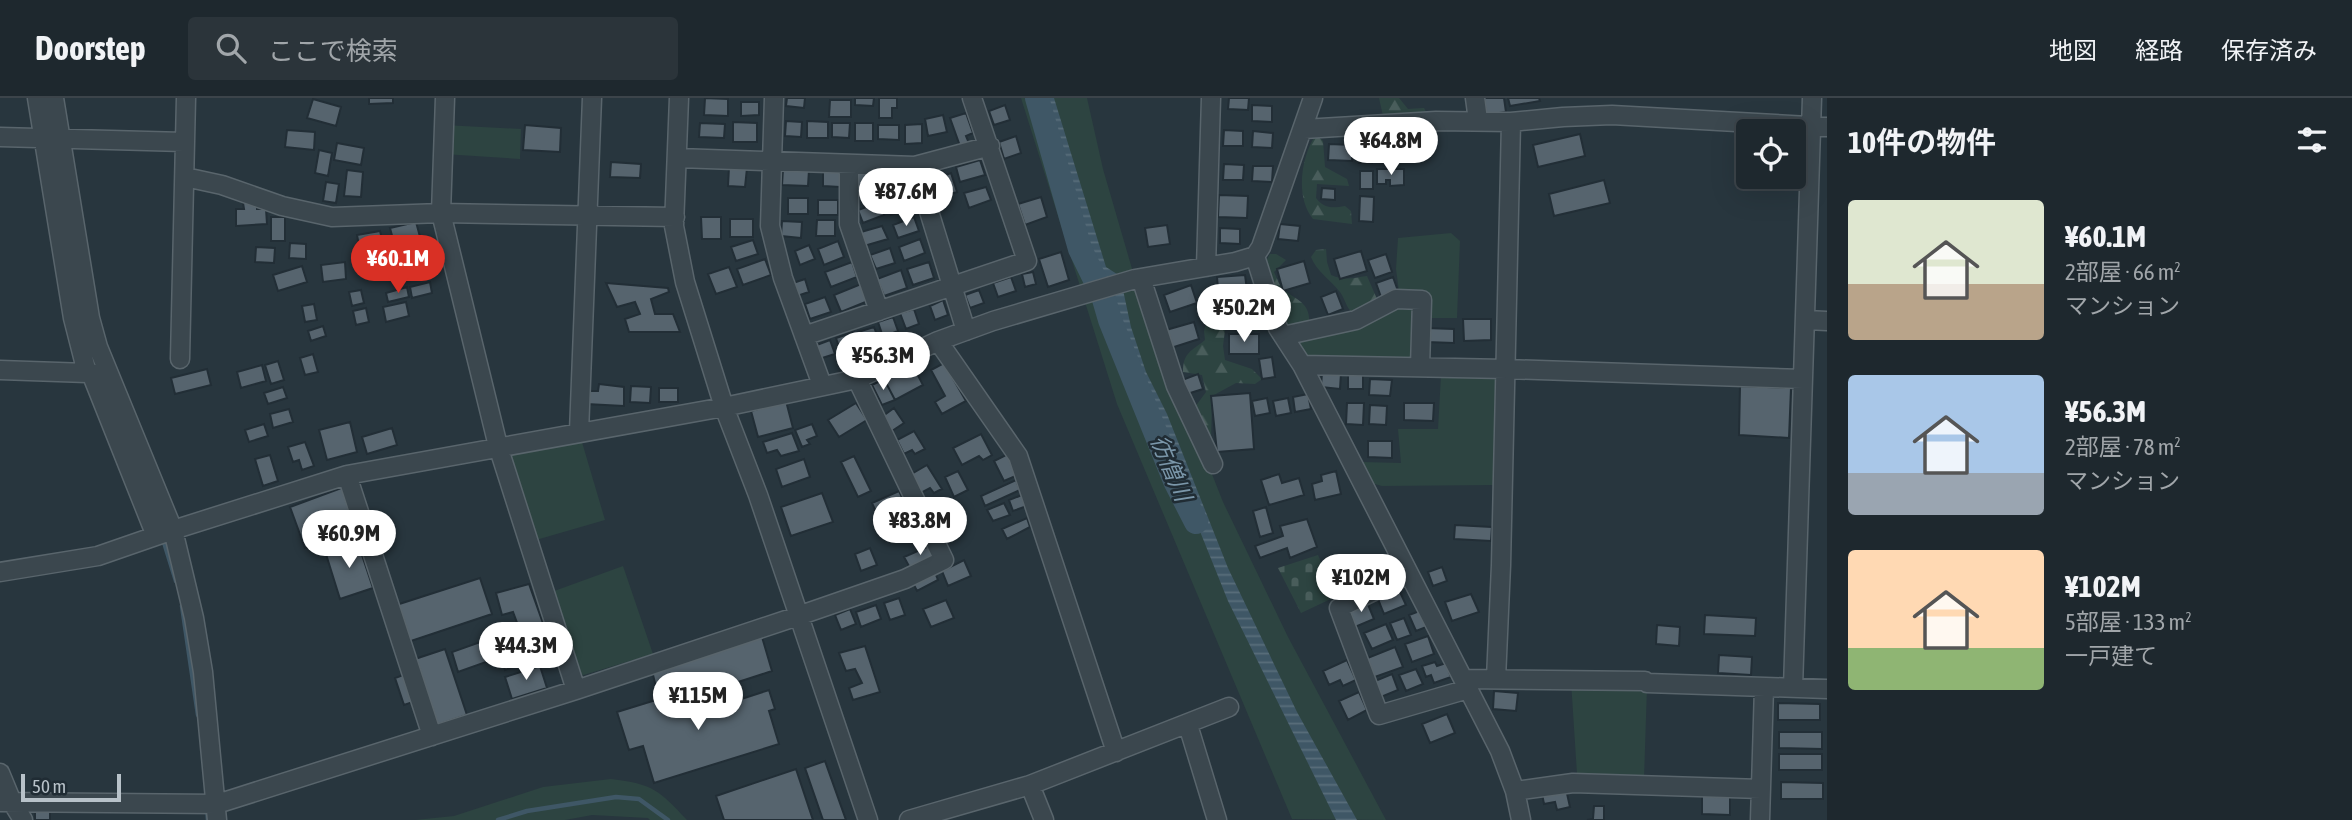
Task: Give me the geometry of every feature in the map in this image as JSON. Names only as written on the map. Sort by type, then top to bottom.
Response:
[{"type":"street","points":[[37,98],[52,139],[98,346],[194,618],[203,672],[217,812]]},
{"type":"street","points":[[54,98],[52,139],[73,318],[88,373]]},
{"type":"street","points":[[180,359],[186,98]]},
{"type":"street","points":[[445,98],[441,212],[498,446],[576,690]]},
{"type":"street","points":[[579,432],[593,98]]},
{"type":"street","points":[[678,98],[674,226],[685,282],[724,407],[758,495],[868,820]]},
{"type":"street","points":[[774,98],[770,226],[783,278],[822,385]]},
{"type":"street","points":[[804,337],[1027,261],[972,98]]},
{"type":"street","points":[[1206,267],[1212,98]]},
{"type":"street","points":[[0,572],[97,556],[347,475],[724,407],[857,379],[938,341],[966,331],[1138,279],[1255,256],[1261,247],[1313,98]]},
{"type":"street","points":[[1475,98],[1478,120]]},
{"type":"street","points":[[1793,688],[1805,320],[1819,127],[1812,98]]},
{"type":"street","points":[[1304,129],[1436,121],[1511,122],[1612,116],[1819,127]]},
{"type":"street","points":[[1496,679],[1511,122]]},
{"type":"street","points":[[0,137],[184,142]]},
{"type":"street","points":[[678,158],[915,166],[990,146]]},
{"type":"street","points":[[849,164],[849,224],[879,311]]},
{"type":"street","points":[[915,166],[966,331]]},
{"type":"street","points":[[185,177],[222,185],[282,206],[332,217],[441,212],[674,217]]},
{"type":"street","points":[[1255,256],[1278,328],[1302,365],[1500,751],[1516,792],[1521,820]]},
{"type":"street","points":[[1138,279],[1176,386],[1213,464]]},
{"type":"street","points":[[1283,336],[1356,320],[1396,299],[1422,300],[1420,367]]},
{"type":"street","points":[[1805,320],[1827,321]]},
{"type":"street","points":[[938,341],[1018,456],[1115,752]]},
{"type":"street","points":[[1302,365],[1803,379]]},
{"type":"street","points":[[0,370],[91,373],[164,533]]},
{"type":"street","points":[[6,802],[217,812],[432,736],[905,579],[944,560],[857,379]]},
{"type":"street","points":[[347,475],[432,736]]},
{"type":"street","points":[[1409,574],[1339,608],[1379,715],[1465,684],[1496,679],[1645,681],[1647,684],[1827,689]]},
{"type":"street","points":[[1760,820],[1764,687]]},
{"type":"street","points":[[909,820],[1030,785],[1229,707]]},
{"type":"street","points":[[1188,725],[1217,820]]},
{"type":"street","points":[[0,773],[6,802],[23,820]]},
{"type":"street","points":[[1516,792],[1573,783],[1761,789]]},
{"type":"street","points":[[1030,785],[1044,820]]},
{"type":"green space","points":[[1021,98],[1087,98],[1103,169],[1135,279],[1223,502],[1288,637],[1386,820],[1292,819],[1117,404]]},
{"type":"green space","points":[[1379,98],[1399,98],[1408,109],[1424,108],[1428,116],[1384,120]]},
{"type":"green space","points":[[444,125],[521,129],[520,159],[443,154]]},
{"type":"green space","points":[[1316,134],[1323,141],[1325,167],[1347,179],[1349,186],[1317,184],[1316,198],[1329,207],[1345,206],[1351,211],[1352,224],[1313,219],[1307,210],[1302,177],[1307,154]]},
{"type":"green space","points":[[1451,233],[1460,241],[1457,318],[1422,318],[1420,367],[1302,365],[1287,335],[1400,299],[1396,269],[1398,238]]},
{"type":"green space","points":[[1326,249],[1331,275],[1345,278],[1367,276],[1377,299],[1375,304],[1356,315],[1350,310],[1340,292],[1311,257],[1316,250]]},
{"type":"green space","points":[[1270,254],[1276,254],[1286,260],[1274,272],[1283,290],[1305,306],[1309,315],[1309,330],[1285,326],[1266,261]]},
{"type":"green space","points":[[1229,311],[1261,326],[1257,331],[1231,328],[1225,330],[1225,360],[1252,369],[1262,379],[1255,384],[1236,383],[1212,396],[1211,442],[1195,407],[1206,392],[1202,375],[1183,372],[1183,365],[1189,353],[1205,340],[1204,331],[1208,316]]},
{"type":"green space","points":[[1441,375],[1497,378],[1495,485],[1382,486],[1371,483],[1362,462],[1401,463],[1398,429],[1438,429]]},
{"type":"green space","points":[[579,432],[605,520],[529,542],[498,446]]},
{"type":"green space","points":[[1318,555],[1335,597],[1301,613],[1278,568]]},
{"type":"green space","points":[[623,566],[653,654],[577,677],[546,594]]},
{"type":"green space","points":[[1571,681],[1647,687],[1644,779],[1577,774]]},
{"type":"green space","points":[[611,779],[637,783],[654,790],[687,820],[592,815],[565,820],[415,820],[454,816],[543,787]]},
{"type":"water","points":[[1037,98],[1054,98],[1106,267],[1120,276],[1131,327],[1146,372],[1167,414],[1228,568],[1297,712],[1357,820],[1336,820],[1228,601],[1195,519],[1171,472],[1101,290],[1084,257]]},
{"type":"building","points":[[369,98],[393,98],[393,103],[369,104]]},
{"type":"building","points":[[705,98],[728,99],[728,116],[704,115]]},
{"type":"building","points":[[787,98],[805,98],[804,108],[786,106]]},
{"type":"building","points":[[855,98],[874,98],[873,106],[855,105]]},
{"type":"building","points":[[879,98],[897,98],[897,108],[892,108],[892,118],[879,118]]},
{"type":"building","points":[[1229,98],[1249,98],[1248,110],[1228,109]]},
{"type":"building","points":[[1484,98],[1504,98],[1506,112],[1486,115]]},
{"type":"building","points":[[1508,98],[1539,98],[1540,101],[1510,106]]},
{"type":"building","points":[[313,99],[341,107],[336,126],[307,118]]},
{"type":"building","points":[[830,100],[851,100],[851,117],[829,117]]},
{"type":"building","points":[[741,102],[759,102],[759,115],[741,116]]},
{"type":"building","points":[[1005,105],[1010,120],[994,125],[989,111]]},
{"type":"building","points":[[1252,105],[1272,106],[1272,122],[1252,121]]},
{"type":"building","points":[[966,113],[973,133],[966,136],[969,143],[960,146],[950,118]]},
{"type":"building","points":[[943,115],[947,132],[928,136],[925,119]]},
{"type":"building","points":[[786,121],[802,122],[801,137],[785,136]]},
{"type":"building","points":[[807,121],[828,122],[828,138],[807,138]]},
{"type":"building","points":[[733,122],[757,123],[757,142],[733,142]]},
{"type":"building","points":[[700,123],[725,124],[724,138],[699,137]]},
{"type":"building","points":[[832,123],[850,123],[849,138],[832,137]]},
{"type":"building","points":[[855,123],[873,123],[873,141],[855,141]]},
{"type":"building","points":[[922,124],[922,143],[905,144],[905,125]]},
{"type":"building","points":[[525,125],[561,128],[560,152],[523,150]]},
{"type":"building","points":[[878,125],[899,125],[899,140],[878,139]]},
{"type":"building","points":[[287,130],[315,132],[314,150],[285,147]]},
{"type":"building","points":[[1224,130],[1243,131],[1243,146],[1223,146]]},
{"type":"building","points":[[1253,131],[1273,133],[1272,148],[1252,147]]},
{"type":"building","points":[[1580,134],[1585,156],[1538,167],[1533,145]]},
{"type":"building","points":[[1016,136],[1021,153],[1004,159],[999,142]]},
{"type":"building","points":[[1402,140],[1418,140],[1418,157],[1403,157]]},
{"type":"building","points":[[1378,142],[1396,142],[1396,156],[1378,156]]},
{"type":"building","points":[[337,143],[364,148],[361,165],[334,160]]},
{"type":"building","points":[[1329,144],[1353,145],[1352,161],[1328,160]]},
{"type":"building","points":[[1360,145],[1373,146],[1372,163],[1359,163]]},
{"type":"building","points":[[319,150],[332,153],[328,176],[315,173]]},
{"type":"building","points":[[980,160],[985,175],[960,182],[956,167]]},
{"type":"building","points":[[611,162],[641,164],[640,178],[610,177]]},
{"type":"building","points":[[1224,164],[1244,165],[1243,180],[1223,180]]},
{"type":"building","points":[[1253,166],[1273,166],[1272,182],[1252,181]]},
{"type":"building","points":[[729,167],[747,168],[745,187],[728,186]]},
{"type":"building","points":[[783,169],[809,170],[808,186],[782,185]]},
{"type":"building","points":[[1377,169],[1404,169],[1404,185],[1390,186],[1390,180],[1386,180],[1386,184],[1377,184]]},
{"type":"building","points":[[347,170],[363,172],[361,197],[344,196]]},
{"type":"building","points":[[823,171],[840,171],[840,187],[823,186]]},
{"type":"building","points":[[1360,171],[1373,171],[1373,189],[1360,189]]},
{"type":"building","points":[[951,173],[957,192],[934,199],[928,181]]},
{"type":"building","points":[[858,174],[876,174],[876,189],[858,189]]},
{"type":"building","points":[[882,175],[902,175],[901,190],[882,190]]},
{"type":"building","points":[[1604,180],[1610,203],[1554,216],[1549,194]]},
{"type":"building","points":[[326,182],[339,184],[336,203],[323,201]]},
{"type":"building","points":[[986,187],[991,200],[969,208],[964,193]]},
{"type":"building","points":[[1322,188],[1335,189],[1335,200],[1321,199]]},
{"type":"building","points":[[1219,195],[1248,196],[1247,218],[1218,217]]},
{"type":"building","points":[[906,196],[910,209],[891,215],[886,202]]},
{"type":"building","points":[[1360,196],[1374,197],[1373,222],[1359,221]]},
{"type":"building","points":[[1041,197],[1047,217],[1025,225],[1018,204]]},
{"type":"building","points":[[788,198],[808,198],[808,214],[788,214]]},
{"type":"building","points":[[818,200],[838,200],[838,215],[818,215]]},
{"type":"building","points":[[257,202],[257,209],[266,209],[267,224],[236,226],[236,209],[244,209],[243,203]]},
{"type":"building","points":[[880,202],[884,215],[863,223],[858,210]]},
{"type":"building","points":[[271,217],[285,217],[285,241],[271,241]]},
{"type":"building","points":[[701,217],[721,217],[721,239],[702,239]]},
{"type":"building","points":[[914,217],[919,231],[898,238],[893,225]]},
{"type":"building","points":[[730,219],[753,219],[753,237],[730,237]]},
{"type":"building","points":[[817,220],[835,220],[835,236],[816,236]]},
{"type":"building","points":[[782,221],[802,222],[801,238],[781,236]]},
{"type":"building","points":[[416,222],[422,244],[396,251],[390,228]]},
{"type":"building","points":[[1280,224],[1300,226],[1298,241],[1278,239]]},
{"type":"building","points":[[1167,225],[1170,244],[1148,247],[1145,228]]},
{"type":"building","points":[[882,226],[888,239],[864,246],[861,232]]},
{"type":"building","points":[[1220,228],[1240,229],[1240,244],[1220,243]]},
{"type":"building","points":[[380,231],[384,247],[360,251],[357,235]]},
{"type":"building","points":[[920,239],[925,253],[904,261],[899,247]]},
{"type":"building","points":[[753,240],[758,254],[736,261],[731,247]]},
{"type":"building","points":[[838,241],[844,257],[824,265],[818,249]]},
{"type":"building","points":[[290,243],[306,244],[306,259],[289,258]]},
{"type":"building","points":[[809,245],[815,259],[800,265],[795,251]]},
{"type":"building","points":[[256,247],[275,248],[274,263],[255,262]]},
{"type":"building","points":[[890,248],[895,263],[876,269],[870,255]]},
{"type":"building","points":[[1361,251],[1367,271],[1340,279],[1334,259]]},
{"type":"building","points":[[1061,252],[1069,280],[1048,287],[1039,259]]},
{"type":"building","points":[[1386,254],[1392,272],[1375,278],[1368,260]]},
{"type":"building","points":[[765,259],[771,275],[743,285],[737,269]]},
{"type":"building","points":[[1304,261],[1310,283],[1283,291],[1277,269]]},
{"type":"building","points":[[345,262],[346,279],[323,282],[321,265]]},
{"type":"building","points":[[852,262],[857,277],[831,287],[825,272]]},
{"type":"building","points":[[929,262],[934,278],[913,285],[907,269]]},
{"type":"building","points":[[302,266],[307,282],[278,291],[273,275]]},
{"type":"building","points":[[729,267],[737,287],[716,294],[708,274]]},
{"type":"building","points":[[901,270],[907,288],[884,296],[877,279]]},
{"type":"building","points":[[1033,272],[1036,284],[1025,287],[1022,274]]},
{"type":"building","points":[[1245,275],[1248,297],[1219,300],[1217,277]]},
{"type":"building","points":[[1011,277],[1016,291],[998,297],[993,283]]},
{"type":"building","points":[[1393,277],[1398,291],[1381,297],[1376,283]]},
{"type":"building","points":[[805,279],[809,292],[797,296],[793,283]]},
{"type":"building","points":[[430,282],[432,293],[412,298],[410,287]]},
{"type":"building","points":[[606,283],[668,288],[669,292],[651,299],[655,314],[673,314],[680,332],[629,332],[625,319],[640,314],[635,302],[617,307]]},
{"type":"building","points":[[861,284],[868,301],[841,312],[834,295]]},
{"type":"building","points":[[1191,285],[1197,303],[1170,312],[1164,295]]},
{"type":"building","points":[[407,287],[409,297],[388,302],[386,293]]},
{"type":"building","points":[[361,290],[364,303],[352,306],[349,292]]},
{"type":"building","points":[[979,290],[984,303],[970,308],[965,295]]},
{"type":"building","points":[[1336,291],[1343,309],[1328,315],[1321,297]]},
{"type":"building","points":[[825,297],[831,312],[810,319],[805,304]]},
{"type":"building","points":[[943,300],[948,315],[935,320],[930,306]]},
{"type":"building","points":[[406,302],[409,316],[386,322],[383,307]]},
{"type":"building","points":[[314,304],[317,320],[305,322],[302,306]]},
{"type":"building","points":[[366,308],[369,322],[356,325],[353,311]]},
{"type":"building","points":[[914,309],[919,324],[906,329],[900,313]]},
{"type":"building","points":[[893,317],[898,331],[883,337],[878,322]]},
{"type":"building","points":[[1463,319],[1491,319],[1491,340],[1464,341]]},
{"type":"building","points":[[1194,322],[1199,339],[1171,348],[1166,330]]},
{"type":"building","points":[[323,326],[326,336],[311,341],[308,331]]},
{"type":"building","points":[[874,327],[880,343],[864,349],[858,332]]},
{"type":"building","points":[[1426,328],[1454,329],[1454,343],[1426,342]]},
{"type":"building","points":[[854,332],[860,350],[842,356],[836,338]]},
{"type":"building","points":[[1229,334],[1259,334],[1259,354],[1229,354]]},
{"type":"building","points":[[830,340],[835,354],[819,359],[814,346]]},
{"type":"building","points":[[313,354],[318,372],[305,375],[300,358]]},
{"type":"building","points":[[1272,357],[1275,377],[1262,379],[1259,359]]},
{"type":"building","points":[[278,361],[284,380],[271,384],[265,365]]},
{"type":"building","points":[[944,363],[966,401],[942,414],[935,402],[945,396],[931,370]]},
{"type":"building","points":[[912,364],[923,385],[895,400],[884,379]]},
{"type":"building","points":[[262,365],[266,381],[241,388],[237,372]]},
{"type":"building","points":[[207,369],[211,385],[175,394],[171,378]]},
{"type":"building","points":[[1348,371],[1363,371],[1363,389],[1348,389]]},
{"type":"building","points":[[1322,372],[1341,373],[1340,389],[1321,387]]},
{"type":"building","points":[[1198,374],[1203,389],[1187,394],[1182,380]]},
{"type":"building","points":[[884,379],[895,400],[882,405],[872,385]]},
{"type":"building","points":[[1370,379],[1392,380],[1390,396],[1369,395]]},
{"type":"building","points":[[599,384],[624,387],[624,406],[586,404],[588,391],[598,391]]},
{"type":"building","points":[[631,386],[651,387],[650,403],[630,402]]},
{"type":"building","points":[[1740,386],[1791,388],[1789,438],[1739,435]]},
{"type":"building","points":[[283,387],[287,398],[268,404],[264,393]]},
{"type":"building","points":[[659,388],[678,388],[678,402],[659,402]]},
{"type":"building","points":[[1250,393],[1254,449],[1217,452],[1211,396]]},
{"type":"building","points":[[1308,394],[1311,409],[1295,412],[1293,397]]},
{"type":"building","points":[[1267,398],[1270,413],[1255,416],[1252,401]]},
{"type":"building","points":[[1288,398],[1291,413],[1276,416],[1273,401]]},
{"type":"building","points":[[786,401],[793,428],[758,437],[751,411]]},
{"type":"building","points":[[856,403],[867,420],[839,437],[828,420]]},
{"type":"building","points":[[1347,403],[1364,403],[1363,425],[1346,424]]},
{"type":"building","points":[[1404,403],[1434,403],[1433,421],[1404,420]]},
{"type":"building","points":[[1370,405],[1387,406],[1386,425],[1369,424]]},
{"type":"building","points":[[894,408],[904,423],[892,431],[883,416]]},
{"type":"building","points":[[289,409],[293,422],[273,428],[270,414]]},
{"type":"building","points":[[350,422],[357,452],[327,460],[319,430]]},
{"type":"building","points":[[264,424],[268,436],[249,442],[245,430]]},
{"type":"building","points":[[812,424],[817,436],[807,440],[810,444],[802,447],[795,430]]},
{"type":"building","points":[[392,428],[397,445],[367,454],[362,437]]},
{"type":"building","points":[[914,431],[925,449],[915,454],[912,450],[904,454],[897,440]]},
{"type":"building","points":[[792,433],[799,451],[781,456],[777,450],[767,453],[763,442]]},
{"type":"building","points":[[981,434],[992,455],[983,460],[979,456],[962,465],[953,448]]},
{"type":"building","points":[[1368,441],[1392,441],[1392,458],[1368,457]]},
{"type":"building","points":[[305,442],[314,466],[302,470],[299,460],[293,462],[288,447]]},
{"type":"building","points":[[1008,454],[1018,475],[1004,481],[994,461]]},
{"type":"building","points":[[270,455],[278,481],[263,486],[255,459]]},
{"type":"building","points":[[854,456],[871,491],[858,497],[841,462]]},
{"type":"building","points":[[804,459],[810,477],[782,487],[776,469]]},
{"type":"building","points":[[927,465],[942,489],[934,493],[930,488],[919,494],[908,476]]},
{"type":"building","points":[[958,471],[968,490],[954,497],[945,477]]},
{"type":"building","points":[[1336,471],[1341,494],[1315,500],[1312,484],[1322,481],[1321,475]]},
{"type":"building","points":[[1279,474],[1282,483],[1299,478],[1304,495],[1269,505],[1261,480]]},
{"type":"building","points":[[1016,480],[1020,490],[985,506],[981,496]]},
{"type":"building","points":[[344,487],[357,530],[305,548],[290,507]]},
{"type":"building","points":[[899,491],[908,510],[881,523],[872,503]]},
{"type":"building","points":[[822,493],[833,522],[791,536],[781,507]]},
{"type":"building","points":[[1022,495],[1027,506],[1013,511],[1009,500]]},
{"type":"building","points":[[1004,503],[1010,515],[993,521],[987,510]]},
{"type":"building","points":[[1266,507],[1273,533],[1260,537],[1253,511]]},
{"type":"building","points":[[1027,518],[1030,527],[1007,539],[1002,529]]},
{"type":"building","points":[[918,519],[926,537],[917,541],[909,523]]},
{"type":"building","points":[[1307,519],[1317,547],[1290,558],[1287,548],[1260,558],[1255,546],[1283,536],[1280,526]]},
{"type":"building","points":[[1455,525],[1492,527],[1491,541],[1454,539]]},
{"type":"building","points":[[357,540],[373,588],[340,599],[325,551]]},
{"type":"building","points":[[929,546],[935,558],[910,568],[904,557]]},
{"type":"building","points":[[870,548],[877,565],[861,571],[855,554]]},
{"type":"building","points":[[964,560],[971,576],[948,586],[942,571]]},
{"type":"building","points":[[1355,562],[1362,581],[1343,589],[1335,571]]},
{"type":"building","points":[[1442,567],[1447,581],[1433,586],[1428,572]]},
{"type":"building","points":[[934,570],[938,580],[917,591],[912,581]]},
{"type":"building","points":[[480,578],[492,614],[402,644],[390,607]]},
{"type":"building","points":[[529,584],[545,629],[522,636],[513,612],[502,615],[496,593]]},
{"type":"building","points":[[1399,590],[1406,605],[1384,614],[1378,599]]},
{"type":"building","points":[[1471,594],[1479,612],[1452,621],[1445,602]]},
{"type":"building","points":[[899,598],[905,615],[890,620],[884,603]]},
{"type":"building","points":[[946,600],[954,618],[931,627],[923,609]]},
{"type":"building","points":[[1367,602],[1374,619],[1355,627],[1348,609]]},
{"type":"building","points":[[876,605],[881,619],[861,627],[856,612]]},
{"type":"building","points":[[850,609],[856,624],[841,630],[835,615]]},
{"type":"building","points":[[1422,610],[1429,626],[1416,631],[1409,615]]},
{"type":"building","points":[[1705,615],[1756,618],[1755,636],[1704,634]]},
{"type":"building","points":[[1404,618],[1411,635],[1397,640],[1390,623]]},
{"type":"building","points":[[1386,624],[1393,640],[1372,649],[1364,633]]},
{"type":"building","points":[[1657,625],[1680,627],[1679,646],[1656,644]]},
{"type":"building","points":[[510,632],[517,652],[527,648],[532,660],[505,670],[498,649],[487,653],[483,641]]},
{"type":"building","points":[[1428,636],[1434,654],[1412,662],[1405,644]]},
{"type":"building","points":[[762,637],[772,671],[661,707],[652,671]]},
{"type":"building","points":[[483,641],[489,661],[458,672],[452,652]]},
{"type":"building","points":[[865,646],[880,692],[853,700],[849,688],[862,683],[855,669],[846,671],[839,653]]},
{"type":"building","points":[[1395,647],[1403,667],[1372,678],[1365,659]]},
{"type":"building","points":[[445,649],[467,715],[437,725],[415,659]]},
{"type":"building","points":[[1719,655],[1752,657],[1751,675],[1718,673]]},
{"type":"building","points":[[1347,660],[1356,680],[1343,686],[1340,680],[1329,685],[1323,671]]},
{"type":"building","points":[[1435,662],[1437,666],[1446,663],[1451,677],[1434,683],[1431,675],[1426,677],[1422,666]]},
{"type":"building","points":[[540,666],[547,688],[512,699],[505,677]]},
{"type":"building","points":[[1416,669],[1423,684],[1406,691],[1399,675]]},
{"type":"building","points":[[406,674],[416,701],[404,705],[395,678]]},
{"type":"building","points":[[1392,674],[1398,690],[1381,697],[1375,681]]},
{"type":"building","points":[[718,689],[723,705],[769,690],[775,709],[769,711],[779,744],[654,783],[643,746],[629,750],[617,712],[659,699],[661,707]]},
{"type":"building","points":[[1494,691],[1518,693],[1516,711],[1493,709]]},
{"type":"building","points":[[1359,692],[1367,710],[1348,720],[1339,701]]},
{"type":"building","points":[[1778,703],[1820,704],[1820,720],[1778,720]]},
{"type":"building","points":[[1447,714],[1455,733],[1430,743],[1422,724]]},
{"type":"building","points":[[1779,732],[1822,732],[1822,749],[1779,748]]},
{"type":"building","points":[[1779,754],[1822,754],[1822,770],[1779,770]]},
{"type":"building","points":[[825,761],[846,820],[823,820],[805,768]]},
{"type":"building","points":[[796,769],[813,820],[724,820],[716,796]]},
{"type":"building","points":[[1781,782],[1823,783],[1823,799],[1781,799]]},
{"type":"building","points":[[1566,789],[1570,807],[1557,810],[1555,802],[1544,804],[1542,794]]},
{"type":"building","points":[[1702,795],[1730,796],[1730,815],[1702,814]]},
{"type":"building","points":[[1594,806],[1604,806],[1604,820],[1587,820],[1593,819]]},
{"type":"building","points":[[35,809],[50,810],[50,820],[35,820]]},
{"type":"waterway","name":"彷僧川","points":[[1037,98],[1080,249],[1103,296],[1110,320],[1175,481],[1196,522]]},
{"type":"waterway","points":[[90,350],[98,371]]},
{"type":"waterway","points":[[163,539],[176,581]]},
{"type":"waterway","points":[[182,606],[198,715]]},
{"type":"waterway","points":[[498,820],[527,811],[616,797],[639,799],[668,820]]},
{"type":"waterway","points":[[207,808],[208,820]]}]
